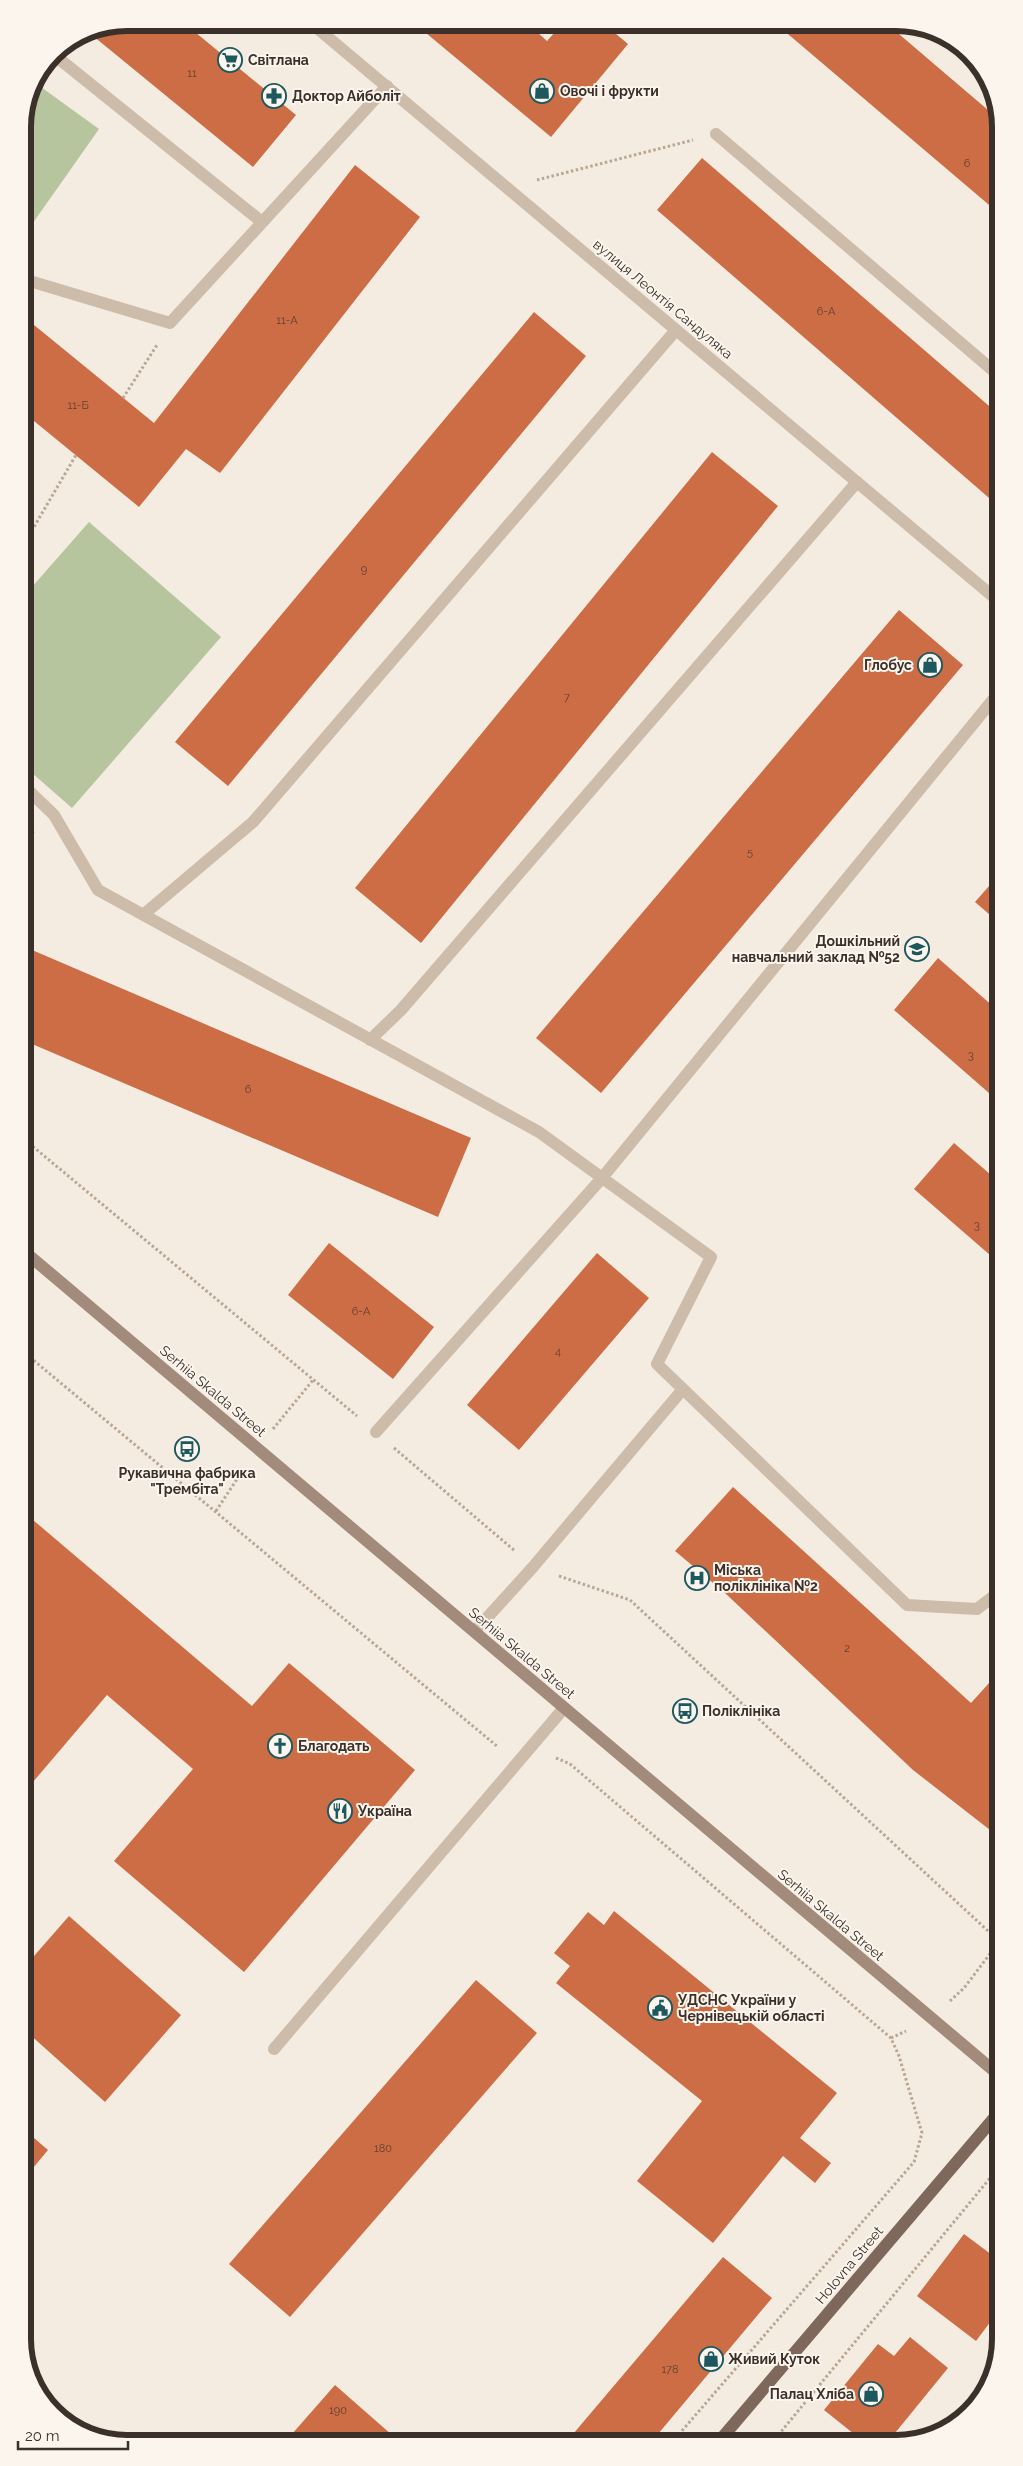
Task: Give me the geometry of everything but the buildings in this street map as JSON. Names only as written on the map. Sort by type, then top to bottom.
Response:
[{"type":"main road","name":"Serhiia Skalda Street","points":[[31,1257],[992,2069]]},
{"type":"main road","name":"Holovna Street","points":[[724,2435],[992,2120]]},
{"type":"street","name":"вулиця Леонтія Сандуляка","points":[[322,31],[992,596]]},
{"type":"street","points":[[59,59],[262,222]]},
{"type":"street","points":[[31,281],[170,323],[387,86]]},
{"type":"street","points":[[716,134],[992,370]]},
{"type":"street","points":[[143,915],[253,822],[676,330]]},
{"type":"street","points":[[370,1040],[401,1010],[857,482]]},
{"type":"street","points":[[376,1432],[602,1178],[992,701]]},
{"type":"street","points":[[31,793],[54,815],[98,890],[539,1132],[711,1257],[657,1364],[907,1605],[977,1609],[992,1597]]},
{"type":"street","points":[[475,1632],[533,1567],[683,1389]]},
{"type":"street","points":[[274,2049],[564,1708]]},
{"type":"path","points":[[507,188],[716,134]]},
{"type":"path","points":[[123,398],[170,323]]},
{"type":"path","points":[[31,532],[76,455]]},
{"type":"path","points":[[31,1145],[376,1432],[533,1567],[630,1600],[992,1936]]},
{"type":"path","points":[[31,1358],[505,1753],[522,1758],[553,1757],[570,1764],[892,2038],[922,2133],[914,2162],[678,2435]]},
{"type":"path","points":[[892,2038],[930,2019],[964,1988],[992,1951]]},
{"type":"path","points":[[778,2435],[992,2176]]},
{"type":"green space","points":[[41,87],[99,129],[31,226],[31,121],[36,96]]},
{"type":"green space","points":[[89,522],[221,637],[72,808],[31,772],[31,588]]},
{"type":"place","name":"Світлана","points":[[230,60]]},
{"type":"place","name":"Овочі і фрукти","points":[[542,91]]},
{"type":"place","name":"Доктор Айболіт","points":[[274,96]]},
{"type":"place","name":"Глобус","points":[[930,665]]},
{"type":"place","name":"Дошкільний навчальний заклад №52","points":[[917,949]]},
{"type":"place","name":"Рукавична фабрика \"Трембіта\"","points":[[187,1449]]},
{"type":"place","name":"Міська поліклініка №2","points":[[697,1578]]},
{"type":"place","name":"Поліклініка","points":[[685,1711]]},
{"type":"place","name":"Благодать","points":[[280,1746]]},
{"type":"place","name":"Україна","points":[[340,1811]]},
{"type":"place","name":"УДСНС України у Чернівецькій області","points":[[660,2008]]},
{"type":"place","name":"Живий Куток","points":[[711,2359]]},
{"type":"place","name":"Палац Хліба","points":[[871,2394]]}]
